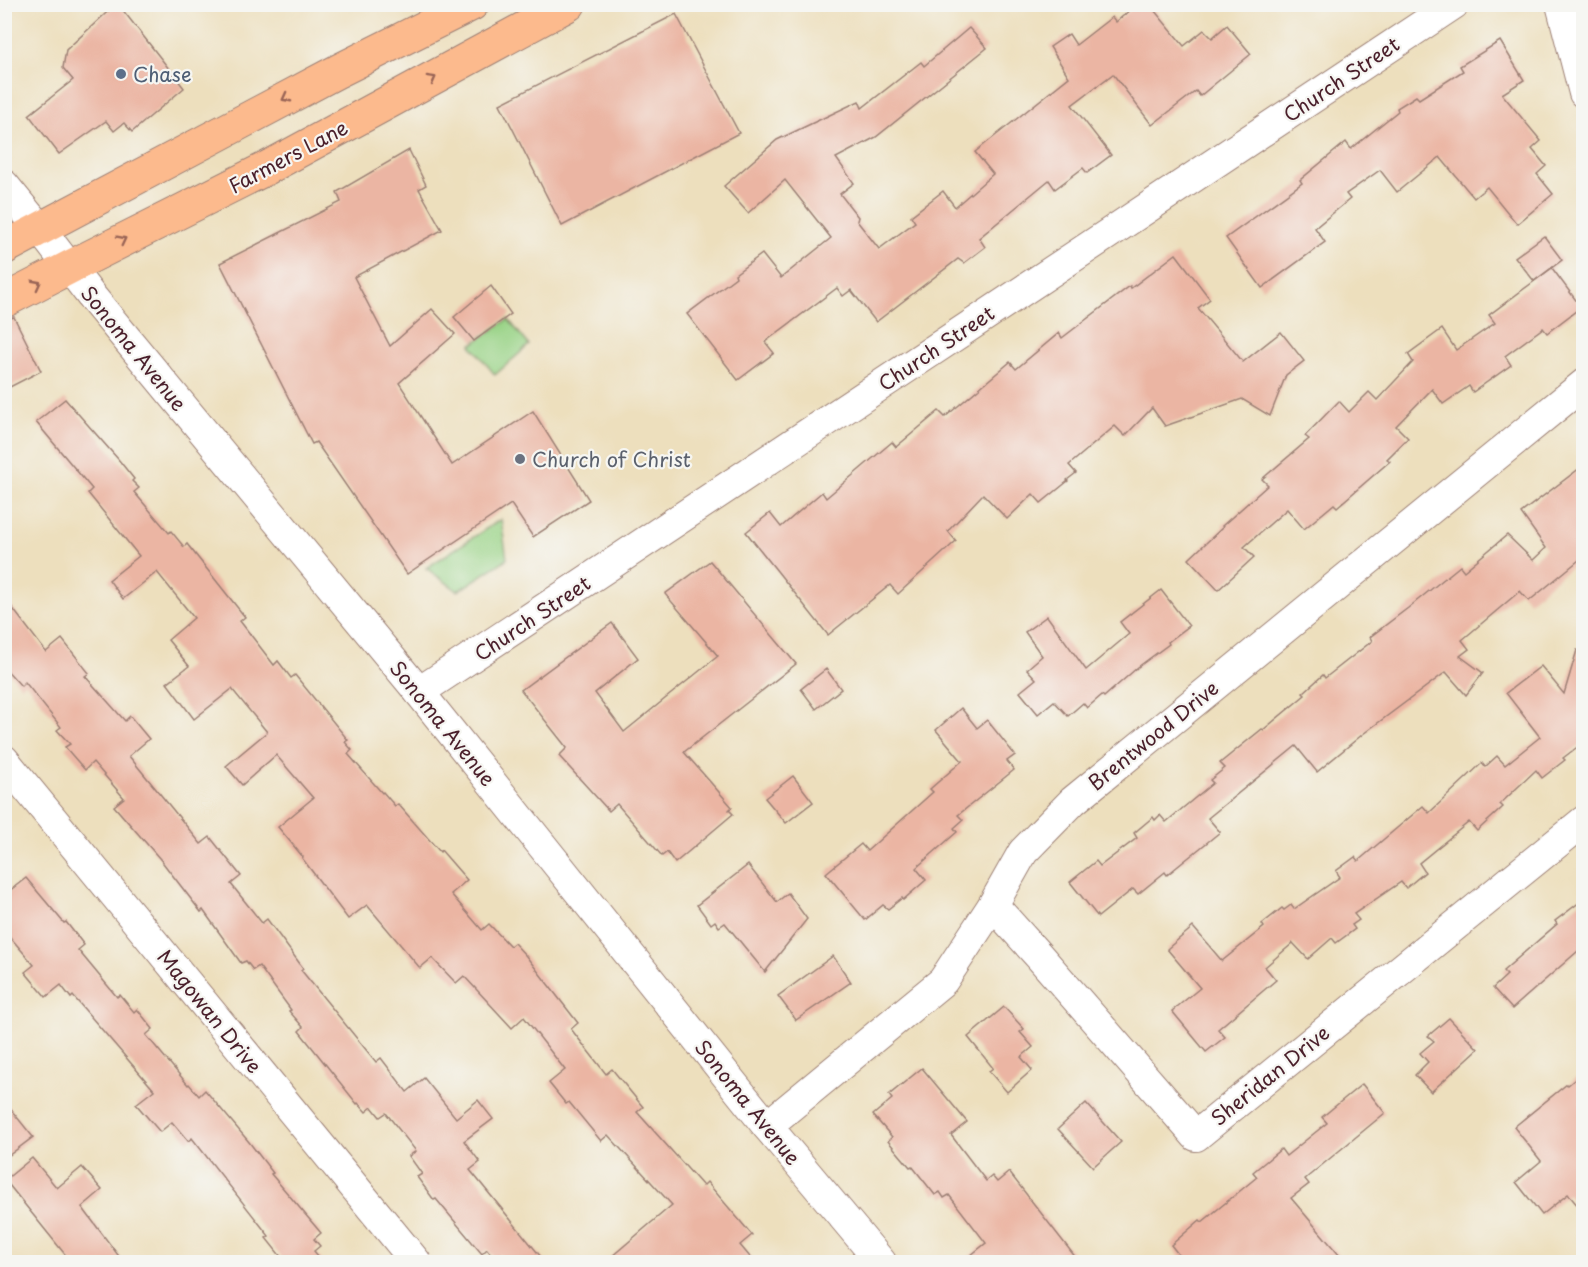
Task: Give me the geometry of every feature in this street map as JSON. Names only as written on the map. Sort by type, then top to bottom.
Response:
[{"type":"main road","points":[[4,248],[318,81],[472,4]]},
{"type":"main road","name":"Farmers Lane","points":[[4,301],[267,168],[569,4]]},
{"type":"street","name":"Church Street","points":[[419,692],[1454,4]]},
{"type":"street","points":[[1562,4],[1584,93]]},
{"type":"street","name":"Sonoma Avenue","points":[[4,185],[92,297],[419,692],[767,1126],[881,1263]]},
{"type":"street","name":"Brentwood Drive","points":[[767,1126],[943,981],[993,905],[1023,852],[1073,801],[1584,384]]},
{"type":"street","name":"Magowan Drive","points":[[4,760],[416,1263]]},
{"type":"street","name":"Sheridan Drive","points":[[993,905],[1196,1136],[1584,821]]},
{"type":"green space","points":[[508,319],[529,345],[495,375],[471,345]]},
{"type":"green space","points":[[501,519],[507,559],[458,591],[426,568]]},
{"type":"building","name":"Chase","points":[[116,4],[184,88],[132,132],[124,123],[114,131],[106,121],[59,154],[29,115],[73,80],[63,68],[66,50]]},
{"type":"building","points":[[1137,4],[1149,4],[1184,46],[1204,30],[1212,38],[1227,25],[1251,54],[1200,96],[1196,91],[1152,125],[1113,74],[1072,105],[1111,155],[1087,173],[1083,168],[1055,189],[1049,180],[979,238],[985,247],[964,263],[958,259],[876,322],[851,290],[843,296],[837,288],[765,342],[774,353],[738,380],[687,314],[762,254],[781,278],[831,238],[785,180],[748,213],[724,186],[777,140],[859,101],[862,108],[921,62],[924,66],[969,28],[987,48],[876,137],[836,158],[854,183],[840,194],[879,249],[915,222],[911,216],[943,191],[955,207],[993,174],[975,152],[1069,77],[1050,47],[1069,34],[1076,45],[1112,17],[1116,22]]},
{"type":"building","points":[[676,14],[739,133],[562,226],[500,104]]},
{"type":"building","points":[[1500,41],[1524,80],[1502,94],[1541,141],[1532,149],[1546,166],[1537,174],[1553,194],[1517,224],[1487,187],[1474,198],[1440,157],[1397,192],[1380,170],[1346,194],[1350,199],[1315,228],[1325,242],[1262,288],[1226,238],[1302,183],[1300,180],[1346,142],[1351,149],[1398,111],[1397,108],[1416,96],[1419,99],[1463,71],[1460,66]]},
{"type":"building","points":[[409,150],[426,185],[419,189],[442,230],[354,277],[390,346],[432,309],[455,334],[399,383],[452,465],[533,411],[589,500],[533,537],[511,504],[407,574],[316,442],[312,444],[220,263],[341,202],[337,192]]},
{"type":"building","points":[[1544,236],[1562,260],[1534,281],[1515,257]]},
{"type":"building","points":[[1176,254],[1210,299],[1198,308],[1243,362],[1281,332],[1304,361],[1286,375],[1270,416],[1242,399],[1165,426],[1152,408],[1125,436],[1115,426],[1069,465],[1076,473],[1041,503],[1033,494],[1007,519],[983,494],[948,531],[956,541],[898,594],[890,585],[828,635],[746,532],[770,513],[781,527],[822,492],[826,498],[892,442],[896,447],[939,411],[945,417],[1010,362],[1016,369],[1059,333],[1062,338]]},
{"type":"building","points":[[1552,268],[1581,307],[1547,333],[1543,328],[1505,356],[1511,365],[1473,392],[1469,386],[1443,404],[1432,389],[1396,426],[1408,438],[1387,459],[1390,461],[1337,507],[1334,504],[1304,529],[1287,509],[1244,547],[1254,557],[1218,590],[1189,559],[1268,485],[1262,479],[1309,439],[1305,436],[1339,401],[1349,412],[1369,392],[1377,400],[1413,362],[1408,354],[1442,329],[1456,350],[1495,323],[1489,315]]},
{"type":"building","points":[[491,286],[511,314],[474,341],[454,317]]},
{"type":"building","points":[[14,317],[41,371],[4,390],[4,320]]},
{"type":"building","points":[[65,399],[134,479],[132,481],[139,488],[134,492],[169,533],[171,531],[184,547],[187,544],[245,617],[240,621],[274,665],[278,661],[291,678],[295,675],[348,740],[345,742],[352,750],[348,754],[382,793],[395,806],[398,804],[467,880],[451,894],[482,930],[489,924],[510,946],[514,943],[526,956],[578,1023],[571,1029],[606,1074],[612,1069],[643,1107],[637,1112],[703,1186],[707,1182],[752,1235],[740,1245],[755,1263],[604,1263],[672,1205],[608,1135],[601,1141],[569,1102],[566,1104],[549,1083],[565,1070],[524,1017],[512,1028],[464,976],[456,983],[432,958],[420,968],[367,905],[348,919],[278,827],[313,798],[276,755],[242,785],[226,766],[267,732],[232,689],[194,719],[167,683],[189,666],[168,640],[194,618],[157,572],[123,599],[109,580],[139,556],[88,493],[92,489],[36,422]]},
{"type":"building","points":[[1584,465],[1584,556],[1529,601],[1520,591],[1462,640],[1469,649],[1460,656],[1483,673],[1466,695],[1446,672],[1363,734],[1317,772],[1296,746],[1208,818],[1220,832],[1167,875],[1165,872],[1138,894],[1133,889],[1098,917],[1070,882],[1096,861],[1100,866],[1137,838],[1134,833],[1153,817],[1155,820],[1160,815],[1166,822],[1213,783],[1210,780],[1225,768],[1220,763],[1305,695],[1303,693],[1323,675],[1325,678],[1372,641],[1370,637],[1460,566],[1464,571],[1507,535],[1533,560],[1546,548],[1521,513]]},
{"type":"building","points":[[710,561],[796,664],[684,752],[732,807],[729,810],[733,814],[675,863],[667,852],[662,856],[617,804],[609,811],[559,756],[567,748],[521,690],[612,623],[638,658],[595,693],[624,732],[718,656],[665,594]]},
{"type":"building","points":[[1161,590],[1189,626],[1104,697],[1102,695],[1087,708],[1083,703],[1068,716],[1054,701],[1038,714],[1020,692],[1036,679],[1027,669],[1042,656],[1025,632],[1047,616],[1086,670],[1129,634],[1120,622]]},
{"type":"building","points":[[4,597],[46,652],[62,639],[89,673],[85,676],[125,721],[130,716],[149,739],[129,756],[201,844],[210,837],[241,876],[231,884],[262,923],[267,919],[303,968],[301,970],[376,1062],[381,1058],[407,1092],[424,1078],[456,1118],[478,1100],[493,1119],[464,1141],[480,1162],[470,1170],[546,1263],[507,1263],[500,1254],[495,1259],[487,1249],[482,1254],[436,1199],[434,1200],[417,1177],[422,1174],[409,1156],[416,1151],[386,1113],[380,1117],[372,1107],[366,1112],[357,1104],[299,1031],[303,1027],[289,1011],[291,1010],[259,966],[253,970],[246,961],[241,963],[203,910],[201,912],[160,859],[114,806],[124,798],[93,762],[85,770],[65,747],[70,744],[57,730],[61,727],[25,682],[21,686],[4,667]]},
{"type":"building","points":[[1577,650],[1584,651],[1584,742],[1542,778],[1536,770],[1500,804],[1503,807],[1477,831],[1469,822],[1419,863],[1425,872],[1406,888],[1401,882],[1354,914],[1359,920],[1352,925],[1355,929],[1336,943],[1332,938],[1308,959],[1293,943],[1265,967],[1276,980],[1218,1029],[1225,1037],[1206,1052],[1172,1011],[1200,988],[1167,949],[1193,927],[1222,961],[1264,927],[1262,924],[1282,908],[1284,910],[1291,905],[1294,909],[1340,877],[1336,871],[1355,857],[1358,861],[1423,806],[1429,813],[1482,763],[1485,767],[1497,756],[1505,765],[1540,737],[1506,693],[1541,666],[1564,694]]},
{"type":"building","points":[[826,669],[841,689],[816,709],[801,689]]},
{"type":"building","points":[[961,708],[977,728],[987,720],[1015,755],[1007,761],[1014,770],[958,815],[963,820],[954,828],[957,832],[916,868],[926,880],[903,900],[902,898],[888,909],[883,905],[865,920],[826,873],[861,844],[867,851],[933,792],[930,789],[962,761],[936,730]]},
{"type":"building","points":[[793,776],[813,802],[786,823],[765,798]]},
{"type":"building","points":[[748,865],[777,902],[788,893],[807,919],[765,972],[725,923],[719,927],[715,921],[711,924],[697,905]]},
{"type":"building","points":[[26,878],[84,945],[78,950],[117,997],[120,995],[134,1012],[137,1009],[153,1029],[146,1035],[199,1096],[205,1090],[321,1233],[314,1239],[320,1246],[314,1251],[324,1263],[286,1263],[266,1238],[269,1236],[192,1138],[188,1141],[172,1122],[160,1132],[136,1104],[154,1090],[73,996],[71,998],[61,985],[46,997],[25,972],[34,965],[4,930],[4,895]]},
{"type":"building","points":[[1584,899],[1584,958],[1578,951],[1512,1009],[1493,988],[1507,975],[1503,971],[1557,924],[1555,921]]},
{"type":"building","points":[[833,956],[851,982],[796,1020],[778,996]]},
{"type":"building","points":[[1004,1007],[1024,1029],[1020,1032],[1033,1047],[1021,1057],[1032,1070],[1007,1092],[989,1071],[993,1068],[968,1037]]},
{"type":"building","points":[[1449,1018],[1478,1049],[1431,1092],[1415,1075],[1428,1062],[1420,1053],[1434,1041],[1428,1036]]},
{"type":"building","points":[[922,1068],[967,1122],[951,1135],[986,1181],[992,1176],[997,1182],[1009,1172],[1080,1263],[961,1263],[986,1243],[949,1195],[944,1198],[940,1192],[935,1195],[912,1166],[910,1167],[888,1141],[892,1137],[873,1115],[892,1099],[889,1095]]},
{"type":"building","points":[[1584,1072],[1584,1213],[1568,1194],[1542,1215],[1516,1182],[1541,1161],[1514,1127]]},
{"type":"building","points":[[1362,1084],[1385,1113],[1305,1179],[1309,1184],[1291,1198],[1346,1263],[1185,1263],[1171,1245],[1257,1177],[1253,1172],[1281,1149],[1286,1156],[1327,1123],[1322,1117]]},
{"type":"building","points":[[4,1101],[33,1137],[4,1159]]},
{"type":"building","points":[[1086,1103],[1121,1142],[1093,1167],[1058,1129]]},
{"type":"building","points":[[32,1158],[57,1188],[82,1167],[102,1190],[82,1207],[124,1263],[72,1263],[5,1180]]},
{"type":"place","name":"Chase","points":[[121,74]]},
{"type":"place","name":"Church of Christ","points":[[520,459]]}]
